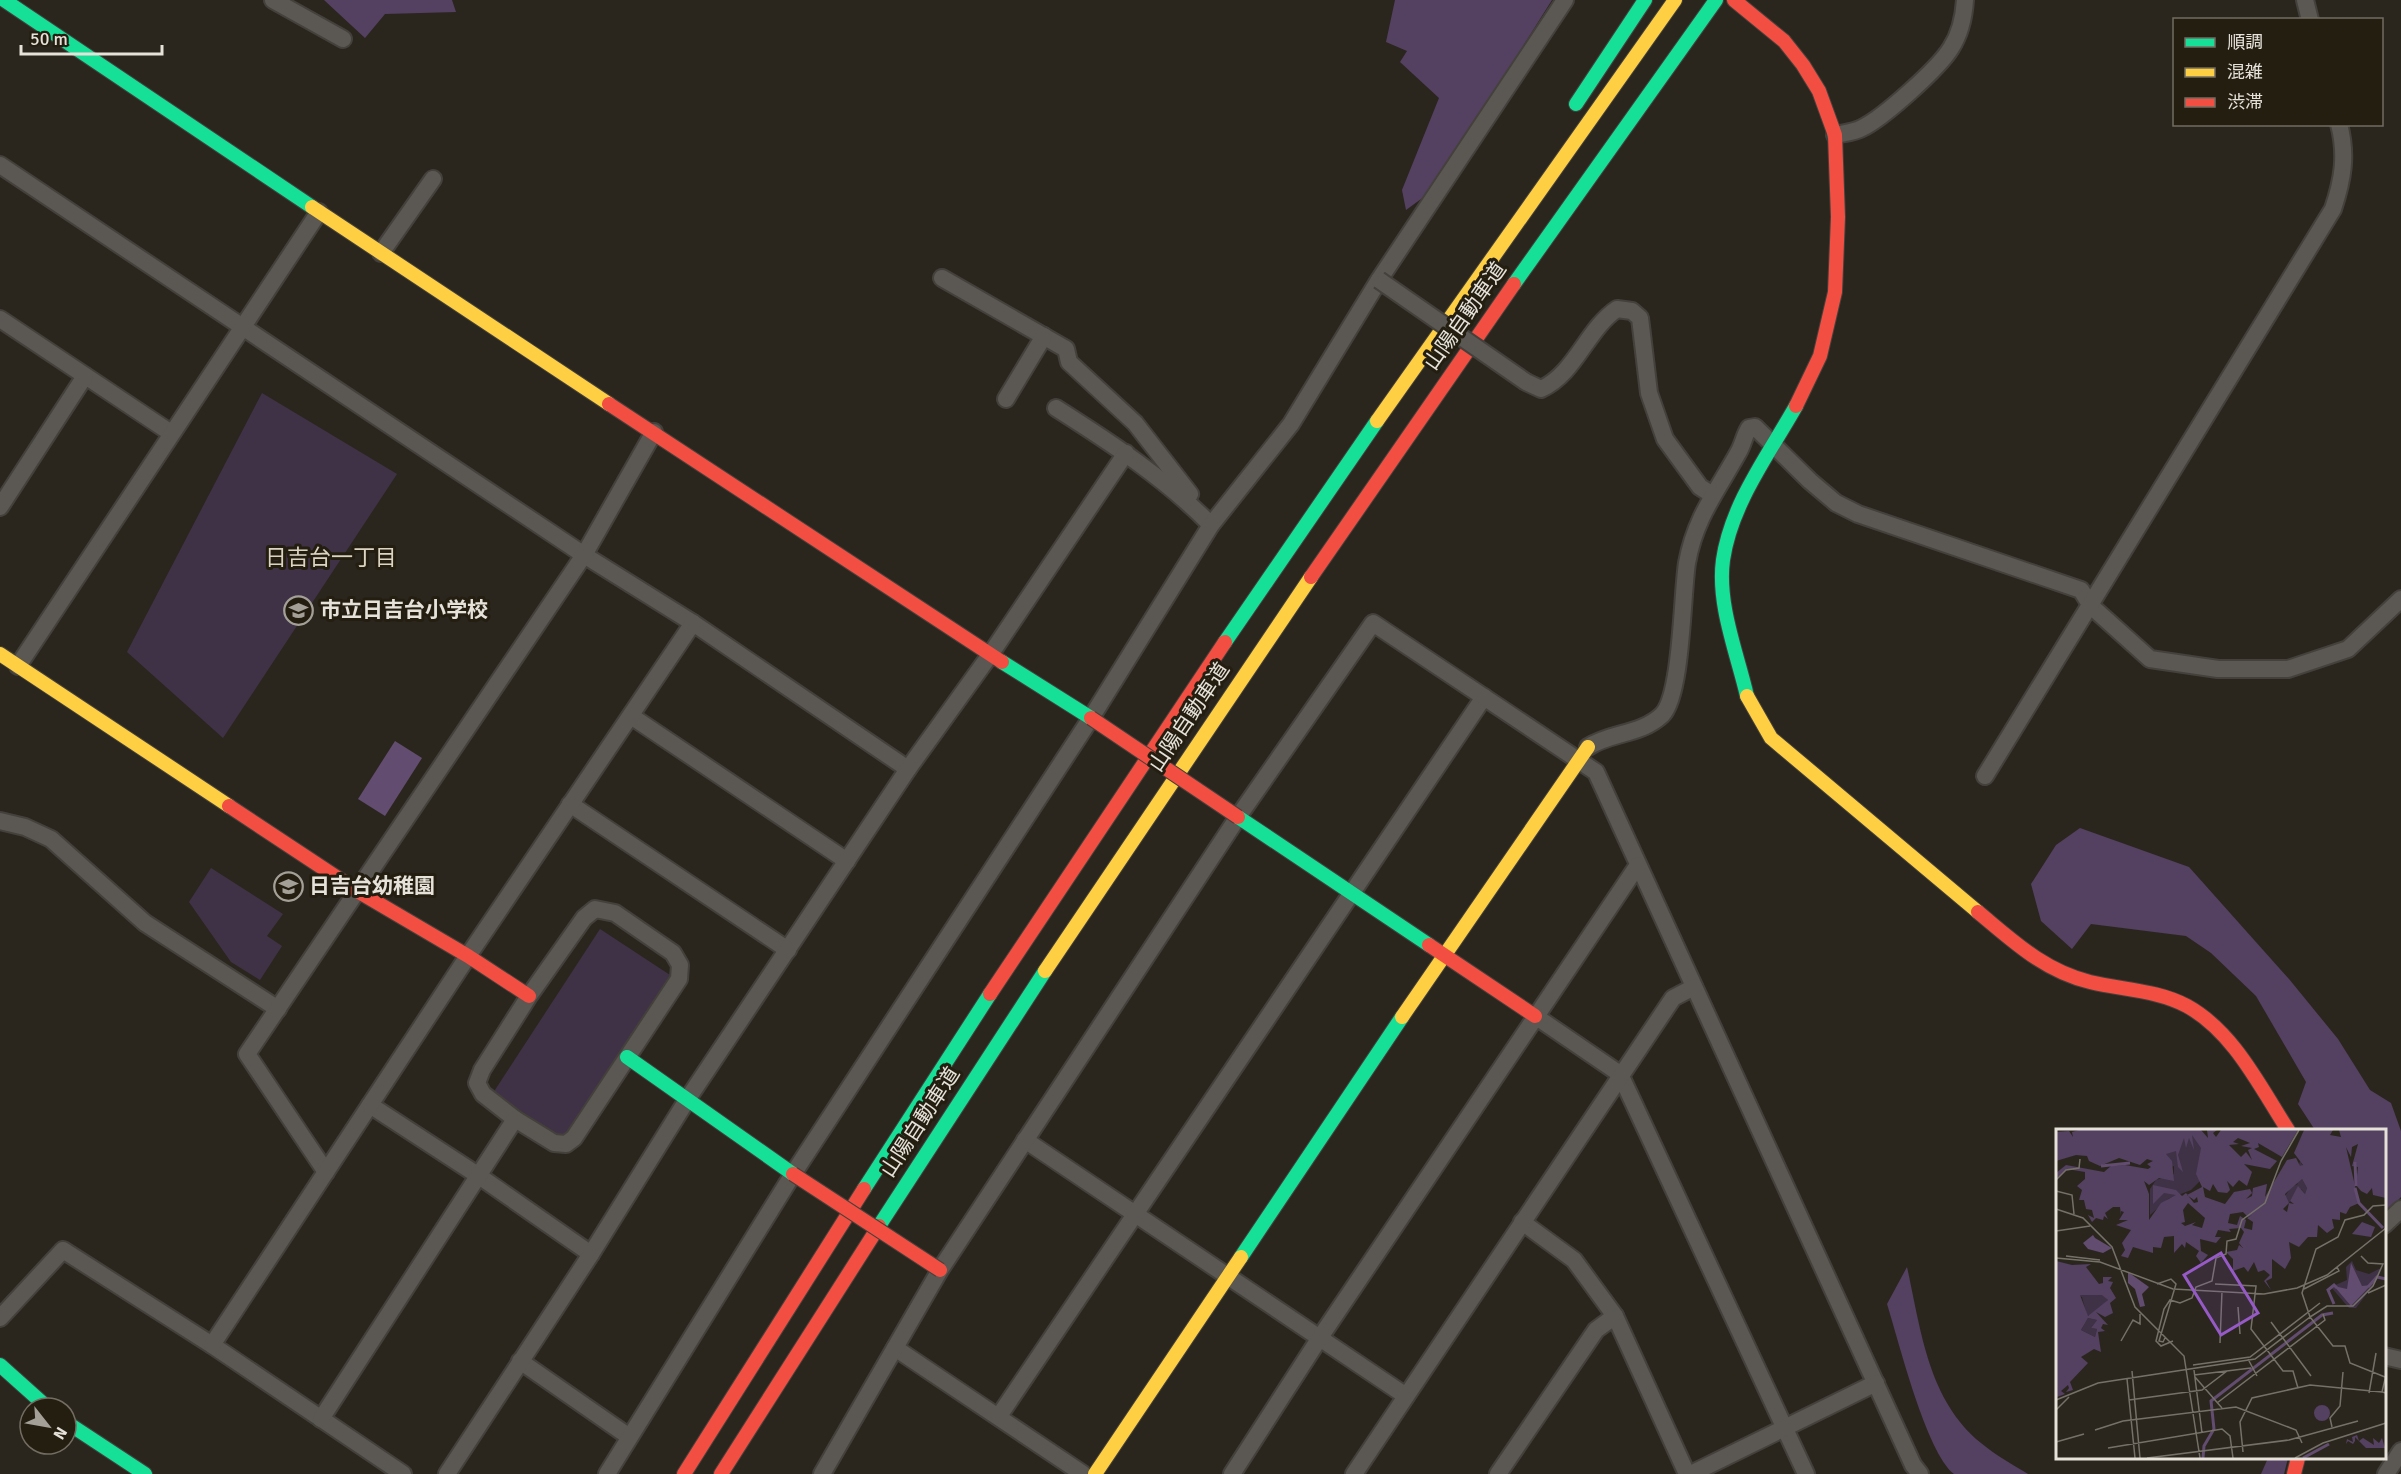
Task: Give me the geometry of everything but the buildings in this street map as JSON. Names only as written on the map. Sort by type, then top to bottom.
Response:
[{"type":"main road","points":[[4,0],[381,253],[990,655],[1091,718],[1445,953],[1535,1016]]},
{"type":"main road","points":[[1568,117],[1645,0]]},
{"type":"main road","name":"山陽自動車道","points":[[684,1474],[825,1246],[1195,686],[1396,394],[1675,0]]},
{"type":"main road","name":"山陽自動車道","points":[[721,1474],[853,1264],[1223,703],[1423,412],[1716,0]]},
{"type":"main road","points":[[1734,0],[1784,41],[1803,65],[1819,91],[1836,135],[1838,217],[1835,292],[1820,356],[1804,391],[1773,442],[1737,510],[1723,560],[1724,599],[1748,700],[1771,738],[2031,957],[2061,972],[2089,982],[2166,997],[2191,1008],[2210,1021],[2225,1036],[2287,1129]]},
{"type":"main road","points":[[1396,394],[1478,253]]},
{"type":"main road","points":[[0,654],[359,892],[468,956],[529,996]]},
{"type":"main road","points":[[1095,1474],[1445,953],[1583,754]]},
{"type":"main road","points":[[627,1058],[793,1174],[940,1270]]},
{"type":"main road","points":[[0,1365],[35,1396]]},
{"type":"main road","points":[[78,1430],[145,1474]]},
{"type":"main road","points":[[2294,1474],[2298,1459]]},
{"type":"street","points":[[273,0],[344,39]]},
{"type":"street","points":[[607,1474],[628,1436],[793,1174],[1091,718],[1211,525],[1292,424],[1379,280],[1565,0]]},
{"type":"street","points":[[1836,135],[1862,128],[1891,107],[1939,63],[1951,48],[1958,33],[1965,0]]},
{"type":"street","points":[[2305,0],[2310,18]]},
{"type":"street","points":[[1984,777],[2333,209],[2344,175],[2343,142],[2339,126]]},
{"type":"street","points":[[0,165],[584,555],[693,623],[908,769]]},
{"type":"street","points":[[381,253],[433,178]]},
{"type":"street","points":[[18,666],[319,212]]},
{"type":"street","points":[[942,278],[1066,349],[1069,362],[1135,423],[1190,494],[1186,500]]},
{"type":"street","points":[[1379,280],[1526,382],[1541,388],[1554,383],[1605,317],[1617,309],[1632,311],[1640,318],[1649,393],[1665,439],[1700,487],[1712,494]]},
{"type":"street","points":[[0,319],[171,433]]},
{"type":"street","points":[[1006,399],[1044,336]]},
{"type":"street","points":[[0,507],[85,376]]},
{"type":"street","points":[[1056,408],[1126,453],[1186,500],[1211,525]]},
{"type":"street","points":[[1583,754],[1601,738],[1635,731],[1663,714],[1674,687],[1688,563],[1696,525],[1712,494],[1740,450],[1749,428],[1755,427],[1773,442],[1810,482],[1843,507],[2081,590],[2091,606],[2150,659],[2218,669],[2288,669],[2348,648],[2401,599]]},
{"type":"street","points":[[326,1172],[247,1054],[359,892],[584,555],[654,432]]},
{"type":"street","points":[[447,1474],[591,1254],[687,1100],[908,769],[990,655],[1126,453]]},
{"type":"street","points":[[822,1474],[940,1270],[1238,817],[1373,622],[1484,697],[1583,754],[1596,772],[1876,1383],[1920,1474]]},
{"type":"street","points":[[212,1345],[468,956],[693,623]]},
{"type":"street","points":[[999,1416],[1484,697]]},
{"type":"street","points":[[631,716],[847,861]]},
{"type":"street","points":[[570,804],[788,950]]},
{"type":"street","points":[[0,821],[25,827],[51,839],[145,923],[278,1009]]},
{"type":"street","points":[[1232,1474],[1319,1339],[1638,865]]},
{"type":"street","points":[[595,909],[615,913],[673,953],[680,965],[679,979],[574,1138],[566,1144],[554,1143],[515,1119],[483,1095],[477,1083],[529,996],[584,918],[595,909]]},
{"type":"street","points":[[1354,1474],[1673,998],[1694,987]]},
{"type":"street","points":[[1535,1016],[1620,1074],[1806,1474]]},
{"type":"street","points":[[370,1105],[479,1176],[591,1254]]},
{"type":"street","points":[[321,1419],[515,1119]]},
{"type":"street","points":[[1025,1140],[1406,1396]]},
{"type":"street","points":[[2386,1225],[2401,1209]]},
{"type":"street","points":[[1522,1221],[1574,1260],[1615,1316],[1689,1474],[1715,1469],[1783,1428],[1876,1383]]},
{"type":"street","points":[[0,1318],[63,1250],[212,1345],[403,1474]]},
{"type":"street","points":[[1498,1474],[1596,1330],[1615,1316]]},
{"type":"street","points":[[895,1348],[1083,1474]]},
{"type":"street","points":[[2386,1356],[2401,1360]]},
{"type":"street","points":[[520,1361],[628,1436]]},
{"type":"street","points":[[2386,1474],[2401,1451]]},
{"type":"shaded area","points":[[324,0],[452,0],[456,12],[385,14],[365,38]]},
{"type":"shaded area","points":[[1395,0],[1552,0],[1432,191],[1406,210],[1402,190],[1439,98],[1400,62],[1407,51],[1386,42]]},
{"type":"shaded area","points":[[262,393],[397,474],[223,738],[127,652]]},
{"type":"shaded area","points":[[395,741],[422,758],[385,816],[358,799]]},
{"type":"shaded area","points":[[2080,828],[2189,867],[2289,979],[2338,1039],[2370,1090],[2391,1103],[2401,1131],[2401,1197],[2386,1213],[2386,1129],[2314,1129],[2298,1104],[2306,1082],[2256,996],[2211,953],[2186,936],[2091,924],[2072,949],[2041,921],[2031,884],[2056,845]]},
{"type":"shaded area","points":[[211,868],[283,914],[267,936],[282,946],[260,980],[231,962],[189,902]]},
{"type":"shaded area","points":[[600,929],[670,975],[564,1139],[493,1093]]},
{"type":"shaded area","points":[[1907,1267],[1929,1362],[1949,1406],[1963,1426],[1981,1443],[2028,1474],[1954,1474],[1933,1444],[1915,1395],[1887,1304]]},
{"type":"shaded area","points":[[2268,1459],[2288,1459],[2284,1474],[2261,1474]]},
{"type":"traffic: fast","points":[[4,0],[312,207]]},
{"type":"traffic: fast","points":[[1576,104],[1645,0]]},
{"type":"traffic: fast","points":[[1514,284],[1716,0]]},
{"type":"traffic: fast","points":[[1747,696],[1725,611],[1723,560],[1727,539],[1742,499],[1796,406]]},
{"type":"traffic: fast","points":[[1225,642],[1377,421]]},
{"type":"traffic: fast","points":[[1002,662],[1091,718]]},
{"type":"traffic: fast","points":[[1238,817],[1429,945]]},
{"type":"traffic: fast","points":[[879,1226],[1045,971]]},
{"type":"traffic: fast","points":[[864,1189],[990,994]]},
{"type":"traffic: fast","points":[[1241,1257],[1402,1017]]},
{"type":"traffic: fast","points":[[627,1057],[793,1174]]},
{"type":"traffic: fast","points":[[0,1365],[35,1396]]},
{"type":"traffic: fast","points":[[78,1430],[145,1474]]},
{"type":"traffic: slow","points":[[1377,421],[1675,0]]},
{"type":"traffic: slow","points":[[312,207],[609,404]]},
{"type":"traffic: slow","points":[[1045,971],[1311,577]]},
{"type":"traffic: slow","points":[[0,654],[229,806]]},
{"type":"traffic: slow","points":[[1747,696],[1771,738],[1978,912]]},
{"type":"traffic: slow","points":[[1402,1017],[1588,747]]},
{"type":"traffic: slow","points":[[1095,1474],[1241,1257]]},
{"type":"traffic: jam","points":[[1734,0],[1784,41],[1803,65],[1819,91],[1835,135],[1838,217],[1835,292],[1820,356],[1796,406]]},
{"type":"traffic: jam","points":[[1311,577],[1514,284]]},
{"type":"traffic: jam","points":[[609,404],[1002,662]]},
{"type":"traffic: jam","points":[[990,994],[1225,642]]},
{"type":"traffic: jam","points":[[1091,718],[1238,817]]},
{"type":"traffic: jam","points":[[229,806],[359,892],[468,956],[529,996]]},
{"type":"traffic: jam","points":[[1978,912],[2030,954],[2073,977],[2164,997],[2187,1006],[2204,1017],[2219,1030],[2245,1062],[2287,1129]]},
{"type":"traffic: jam","points":[[1429,945],[1535,1016]]},
{"type":"traffic: jam","points":[[793,1174],[940,1270]]},
{"type":"traffic: jam","points":[[684,1474],[864,1189]]},
{"type":"traffic: jam","points":[[721,1474],[879,1226]]},
{"type":"traffic: jam","points":[[2294,1474],[2298,1459]]},
{"type":"place","name":"市立日吉台小学校","points":[[299,610]]},
{"type":"place","name":"日吉台幼稚園","points":[[288,886]]},
{"type":"district","name":"日吉台一丁目","points":[[331,557]]}]
